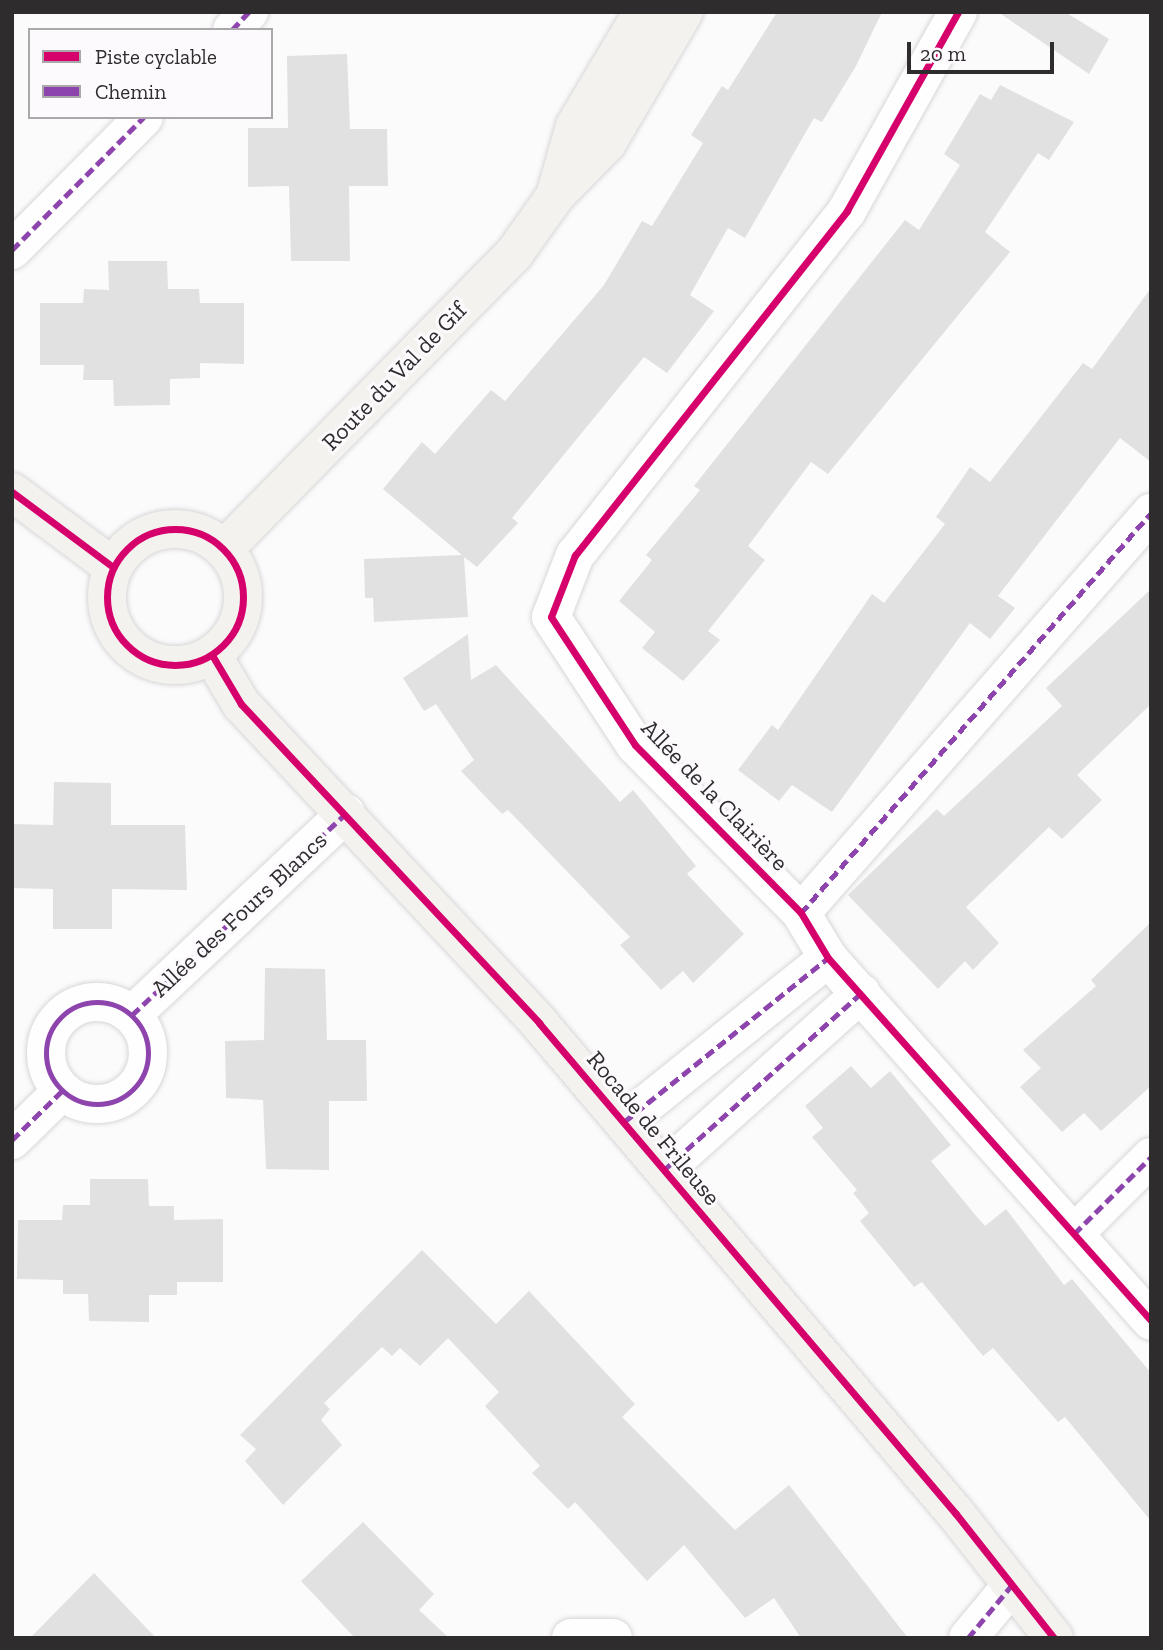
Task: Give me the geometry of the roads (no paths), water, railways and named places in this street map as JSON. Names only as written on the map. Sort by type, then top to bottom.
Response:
[{"type":"street","points":[[234,28],[249,12]]},
{"type":"street","name":"Route du Val de Gif","points":[[556,195],[575,126],[643,12]]},
{"type":"street","name":"Route du Val de Gif","points":[[224,549],[514,254],[556,195],[607,143],[684,12]]},
{"type":"street","name":"Allée de la Clairière","points":[[958,12],[847,211],[575,555],[551,617],[635,745],[801,913],[828,958],[1151,1321]]},
{"type":"street","points":[[12,250],[142,119]]},
{"type":"street","points":[[12,492],[113,567]]},
{"type":"street","points":[[801,913],[1151,513]]},
{"type":"street","points":[[164,529],[186,529],[224,549],[243,584],[244,604],[238,624],[212,655],[175,666],[138,654],[112,625],[107,605],[113,567],[143,536],[164,529]]},
{"type":"street","name":"Rocade de Frileuse","points":[[212,655],[241,704],[346,813],[624,1122],[1054,1638]]},
{"type":"street","name":"Allée des Fours Blancs","points":[[132,1015],[346,813]]},
{"type":"street","points":[[624,1122],[828,958]]},
{"type":"street","points":[[664,1170],[861,993]]},
{"type":"street","name":"Allée des Fours Blancs","points":[[96,1002],[132,1015],[148,1049],[136,1086],[100,1104],[79,1101],[62,1091],[46,1053],[49,1033],[61,1016],[96,1002]]},
{"type":"street","points":[[12,1140],[62,1091]]},
{"type":"street","points":[[1074,1234],[1151,1157]]},
{"type":"street","points":[[968,1638],[1012,1585]]},
{"type":"street","points":[[571,1638],[613,1638]]}]
